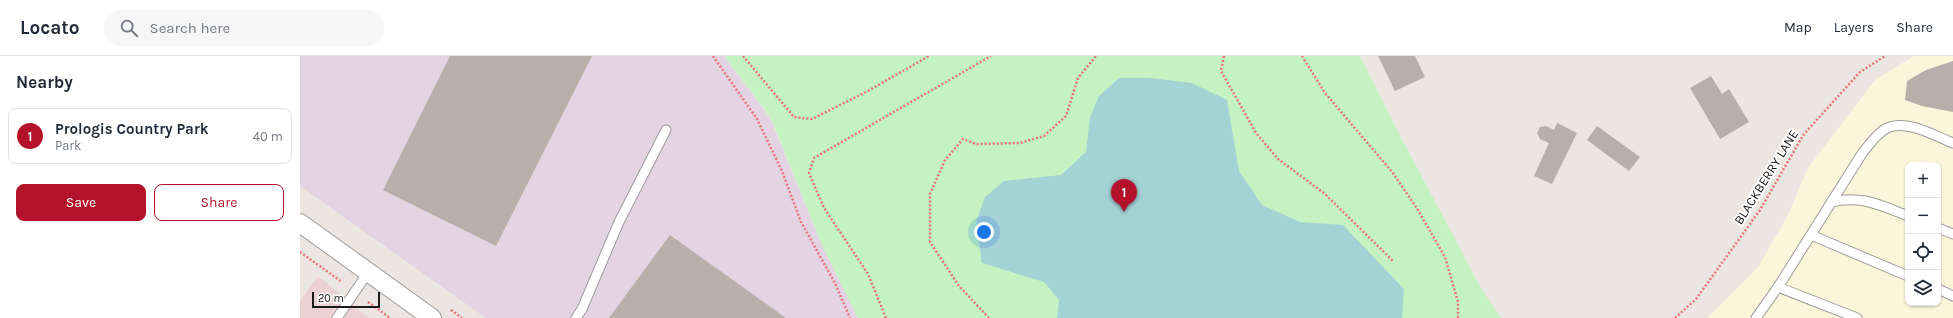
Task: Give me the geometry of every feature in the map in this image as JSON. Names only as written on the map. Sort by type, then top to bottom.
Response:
[{"type":"street","points":[[300,223],[369,271],[432,318]]},
{"type":"lane","points":[[1756,318],[1778,287],[1863,152],[1878,135],[1887,128],[1904,126],[1953,143]]},
{"type":"lane","points":[[576,318],[582,309],[619,222],[666,130]]},
{"type":"lane","points":[[1831,202],[1856,199],[1869,201],[1905,215]]},
{"type":"lane","points":[[1941,229],[1953,234]]},
{"type":"lane","points":[[1811,235],[1905,275]]},
{"type":"lane","points":[[337,318],[369,271]]},
{"type":"lane","points":[[1778,287],[1857,318]]},
{"type":"lane","points":[[1941,290],[1953,296]]},
{"type":"path","points":[[713,56],[757,119],[782,171],[801,222],[835,283],[850,318]]},
{"type":"path","points":[[742,56],[794,117],[812,119],[868,91],[929,56]]},
{"type":"path","points":[[886,318],[868,274],[824,208],[809,173],[814,158],[991,56]]},
{"type":"path","points":[[989,318],[959,286],[930,242],[930,194],[945,160],[963,139],[976,144],[1020,143],[1044,136],[1066,116],[1078,78],[1096,56]]},
{"type":"path","points":[[1224,56],[1221,71],[1256,133],[1278,159],[1325,194],[1394,262]]},
{"type":"path","points":[[1302,56],[1325,93],[1392,173],[1418,210],[1445,257],[1458,302],[1458,318]]},
{"type":"path","name":"BLACKBERRY LANE","points":[[1675,318],[1696,299],[1760,210],[1804,134],[1860,72],[1885,56]]},
{"type":"shaded area","points":[[300,56],[724,56],[770,118],[822,245],[858,318],[486,318],[300,186]]},
{"type":"shaded area","points":[[1914,56],[1953,56],[1953,318],[1707,318],[1758,267],[1787,217],[1808,168],[1875,80]]},
{"type":"shaded area","points":[[318,276],[369,318],[300,318],[300,301]]},
{"type":"green space","points":[[724,56],[1360,56],[1404,143],[1482,290],[1501,318],[858,318],[822,245],[771,118]]},
{"type":"water","points":[[1119,78],[1150,78],[1192,83],[1227,100],[1239,171],[1262,205],[1300,222],[1343,225],[1404,289],[1402,318],[1057,318],[1059,300],[1044,282],[982,263],[976,222],[985,197],[1004,181],[1061,175],[1086,152],[1090,117],[1099,96]]},
{"type":"building","points":[[450,56],[592,56],[496,246],[383,190]]},
{"type":"building","points":[[1378,56],[1415,56],[1425,77],[1395,91]]},
{"type":"building","points":[[1953,61],[1953,112],[1922,106],[1905,100],[1907,81],[1926,70]]},
{"type":"building","points":[[1711,76],[1722,94],[1729,89],[1749,122],[1720,139],[1690,88]]},
{"type":"building","points":[[1557,123],[1577,133],[1552,184],[1534,176],[1549,143],[1540,139],[1537,133],[1540,127],[1546,126],[1554,130]]},
{"type":"building","points":[[1597,126],[1640,157],[1629,171],[1587,140]]},
{"type":"building","points":[[670,235],[786,318],[609,318]]},
{"type":"place","name":"Prologis Country Park","points":[[1124,212]]}]
